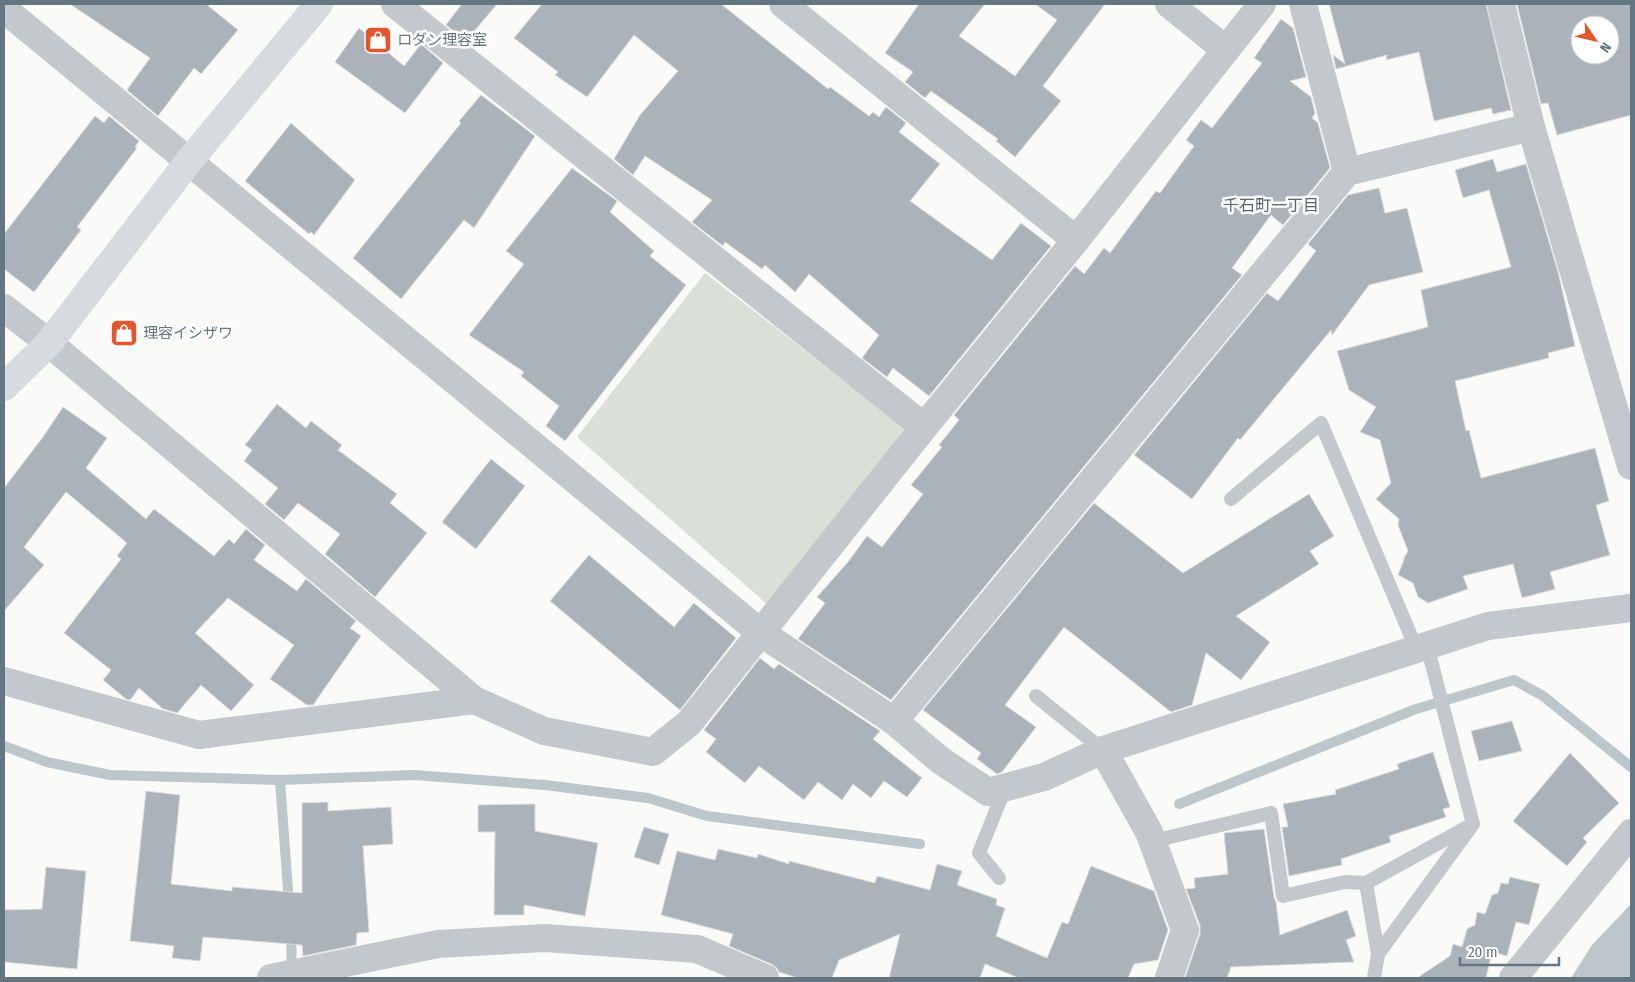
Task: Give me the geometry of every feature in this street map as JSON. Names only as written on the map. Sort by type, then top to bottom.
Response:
[{"type":"street","points":[[4,387],[49,343],[189,161],[319,4]]},
{"type":"street","points":[[395,4],[924,427]]},
{"type":"street","points":[[783,4],[1076,240]]},
{"type":"street","points":[[1169,4],[1226,50]]},
{"type":"street","points":[[4,308],[49,343],[474,700],[544,730],[652,752],[689,723],[924,427],[1076,240],[1262,4]]},
{"type":"street","points":[[1303,4],[1348,172]]},
{"type":"street","points":[[1501,4],[1531,127],[1631,466]]},
{"type":"street","points":[[4,9],[761,632],[894,721],[940,760],[988,792],[1044,778],[1103,750],[1488,626],[1631,608]]},
{"type":"street","points":[[894,721],[1348,172],[1531,127]]},
{"type":"street","points":[[4,681],[199,735],[474,700]]},
{"type":"street","points":[[1103,750],[1151,837],[1185,930],[1168,978]]},
{"type":"street","points":[[1513,978],[1631,833]]},
{"type":"street","points":[[275,977],[438,944],[545,938],[697,949],[765,978]]},
{"type":"lane","points":[[1231,499],[1320,424],[1422,647],[1438,691],[1474,824]]},
{"type":"lane","points":[[1036,696],[1103,750]]},
{"type":"lane","points":[[999,878],[979,853],[1005,788]]},
{"type":"lane","points":[[1151,837],[1271,813],[1283,896],[1345,882],[1366,883],[1474,824]]},
{"type":"lane","points":[[1378,954],[1474,824]]},
{"type":"lane","points":[[1366,883],[1378,954],[1374,978]]},
{"type":"shaded area","points":[[705,273],[905,428],[768,605],[577,437]]},
{"type":"shaded area","points":[[1631,904],[1631,978],[1571,978],[1592,945]]},
{"type":"building","points":[[70,4],[206,4],[238,30],[201,74],[194,68],[158,116],[127,90],[150,58]]},
{"type":"building","points":[[462,4],[497,4],[466,41],[446,25]]},
{"type":"building","points":[[542,4],[721,4],[828,89],[830,87],[869,116],[873,112],[879,117],[886,107],[906,123],[899,132],[940,164],[910,201],[992,260],[1021,223],[1051,246],[929,396],[893,368],[887,377],[862,358],[879,335],[809,274],[795,292],[765,265],[762,269],[725,242],[723,246],[692,222],[712,200],[645,156],[633,175],[614,159],[640,115],[678,71],[634,35],[587,97],[555,75],[558,72],[514,38]]},
{"type":"building","points":[[919,4],[985,4],[959,36],[1015,76],[1057,20],[1035,4],[1105,4],[1043,86],[1061,101],[1015,157],[996,141],[998,139],[931,91],[925,98],[905,82],[913,72],[885,53]]},
{"type":"building","points":[[1329,4],[1486,4],[1511,110],[1493,114],[1491,108],[1434,121],[1419,52],[1386,60],[1387,55],[1336,69],[1333,55],[1345,64]]},
{"type":"building","points":[[1517,4],[1631,4],[1631,115],[1557,135],[1548,103],[1541,104]]},
{"type":"building","points":[[1281,19],[1293,28],[1306,77],[1290,81],[1311,97],[1315,113],[1312,118],[1318,123],[1330,168],[1283,225],[1271,215],[1232,268],[1242,275],[891,700],[798,639],[825,603],[817,597],[848,562],[867,536],[882,547],[923,494],[911,485],[942,447],[939,445],[959,420],[954,415],[1075,266],[1084,274],[1104,248],[1110,253],[1156,191],[1160,193],[1194,146],[1186,140],[1201,120],[1212,128],[1262,63],[1254,58]]},
{"type":"building","points":[[359,28],[404,66],[421,44],[443,63],[405,113],[335,62]]},
{"type":"building","points":[[481,95],[535,136],[474,228],[464,220],[401,299],[353,258],[461,123],[459,121]]},
{"type":"building","points":[[95,116],[104,123],[109,116],[139,141],[135,147],[137,148],[77,227],[81,230],[34,292],[4,269],[4,234]]},
{"type":"building","points":[[291,123],[355,180],[314,235],[311,232],[309,234],[245,181]]},
{"type":"building","points":[[1493,159],[1497,172],[1526,164],[1558,272],[1575,346],[1548,353],[1549,358],[1455,381],[1466,431],[1469,430],[1481,478],[1595,448],[1609,501],[1596,505],[1610,555],[1550,572],[1555,589],[1522,598],[1513,564],[1463,576],[1468,589],[1428,603],[1418,597],[1413,583],[1398,575],[1408,551],[1398,525],[1399,519],[1376,499],[1391,483],[1380,440],[1360,432],[1376,407],[1349,390],[1337,351],[1428,327],[1421,290],[1511,267],[1489,190],[1463,198],[1455,170]]},
{"type":"building","points":[[572,168],[617,201],[610,212],[654,251],[650,256],[686,285],[565,441],[546,426],[559,406],[521,376],[524,372],[469,335],[524,264],[506,251]]},
{"type":"building","points":[[1379,188],[1385,213],[1407,208],[1423,272],[1369,285],[1332,335],[1331,330],[1240,440],[1238,438],[1192,499],[1134,455],[1267,293],[1278,301],[1316,251],[1308,244],[1348,195]]},
{"type":"building","points":[[277,404],[306,428],[311,421],[342,445],[338,450],[397,494],[390,503],[427,533],[375,597],[325,554],[340,534],[298,503],[284,520],[265,504],[278,488],[244,461],[252,450],[245,445]]},
{"type":"building","points":[[63,407],[107,438],[86,468],[146,519],[154,509],[214,556],[229,539],[234,544],[246,529],[265,545],[254,560],[297,591],[306,579],[356,621],[350,628],[361,636],[313,705],[307,705],[270,679],[294,645],[228,598],[195,633],[254,685],[231,711],[201,685],[177,713],[163,709],[139,688],[130,700],[126,699],[103,680],[111,670],[64,633],[121,559],[117,556],[127,543],[66,492],[24,547],[44,565],[4,611],[4,488]]},
{"type":"building","points":[[491,459],[525,486],[476,549],[442,522]]},
{"type":"building","points":[[1309,494],[1334,536],[1310,551],[1319,564],[1236,616],[1270,642],[1241,680],[1206,653],[1192,705],[1171,712],[1064,627],[1005,705],[1036,727],[1002,772],[997,774],[977,759],[981,753],[923,710],[1094,503],[1183,573]]},
{"type":"building","points":[[589,555],[674,627],[694,603],[736,638],[680,710],[550,601]]},
{"type":"building","points":[[760,658],[774,669],[779,664],[880,731],[873,739],[922,778],[907,797],[884,781],[871,798],[853,784],[842,800],[818,782],[804,800],[759,766],[745,783],[706,752],[716,739],[704,730]]},
{"type":"building","points":[[1512,721],[1522,751],[1479,761],[1471,731]]},
{"type":"building","points":[[1433,752],[1450,807],[1443,809],[1446,817],[1389,836],[1391,842],[1341,859],[1342,865],[1289,876],[1282,827],[1288,827],[1283,804],[1336,794],[1335,790],[1399,769],[1397,764]]},
{"type":"building","points":[[1570,753],[1619,803],[1583,838],[1587,842],[1567,866],[1513,821]]},
{"type":"building","points":[[146,791],[180,795],[171,884],[232,891],[232,887],[302,893],[302,803],[328,802],[328,811],[391,807],[393,844],[363,846],[369,932],[357,933],[356,945],[303,956],[302,945],[203,937],[200,961],[172,958],[174,946],[130,941]]},
{"type":"building","points":[[535,804],[535,831],[598,843],[585,916],[524,905],[524,915],[494,915],[495,832],[478,832],[478,805]]},
{"type":"building","points":[[644,827],[669,834],[659,865],[634,857]]},
{"type":"building","points":[[1264,829],[1280,935],[1347,910],[1356,936],[1346,940],[1354,962],[1231,967],[1227,978],[1185,978],[1200,934],[1200,925],[1186,889],[1195,888],[1194,878],[1228,874],[1224,833]]},
{"type":"building","points":[[718,849],[757,858],[758,854],[789,864],[789,861],[875,883],[877,876],[930,890],[937,864],[962,871],[957,885],[997,899],[996,905],[1005,908],[996,936],[1047,958],[1062,922],[1068,924],[1091,866],[1154,891],[1168,930],[1158,960],[1134,964],[1128,978],[1019,978],[985,964],[980,978],[889,978],[900,934],[839,960],[832,978],[798,978],[779,972],[771,964],[729,946],[733,934],[661,915],[677,851],[715,860]]},
{"type":"building","points":[[46,867],[86,871],[77,969],[4,962],[4,910],[42,909]]},
{"type":"building","points":[[1510,877],[1540,884],[1529,925],[1516,922],[1507,956],[1492,952],[1486,978],[1417,978],[1450,956],[1453,944],[1462,947],[1467,929],[1475,925],[1477,912],[1485,914],[1492,895],[1498,893],[1501,883],[1508,884]]},
{"type":"waterway","points":[[1179,804],[1416,709],[1514,680],[1543,696],[1631,767]]},
{"type":"waterway","points":[[4,746],[47,762],[110,775],[280,780],[414,775],[545,785],[648,798],[707,816],[920,844]]},
{"type":"waterway","points":[[280,780],[289,904]]},
{"type":"waterway","points":[[291,931],[292,974]]},
{"type":"place","name":"ロダン理容室","points":[[378,40]]},
{"type":"place","name":"理容イシザワ","points":[[124,333]]},
{"type":"district","name":"千石町一丁目","points":[[1271,205]]}]
